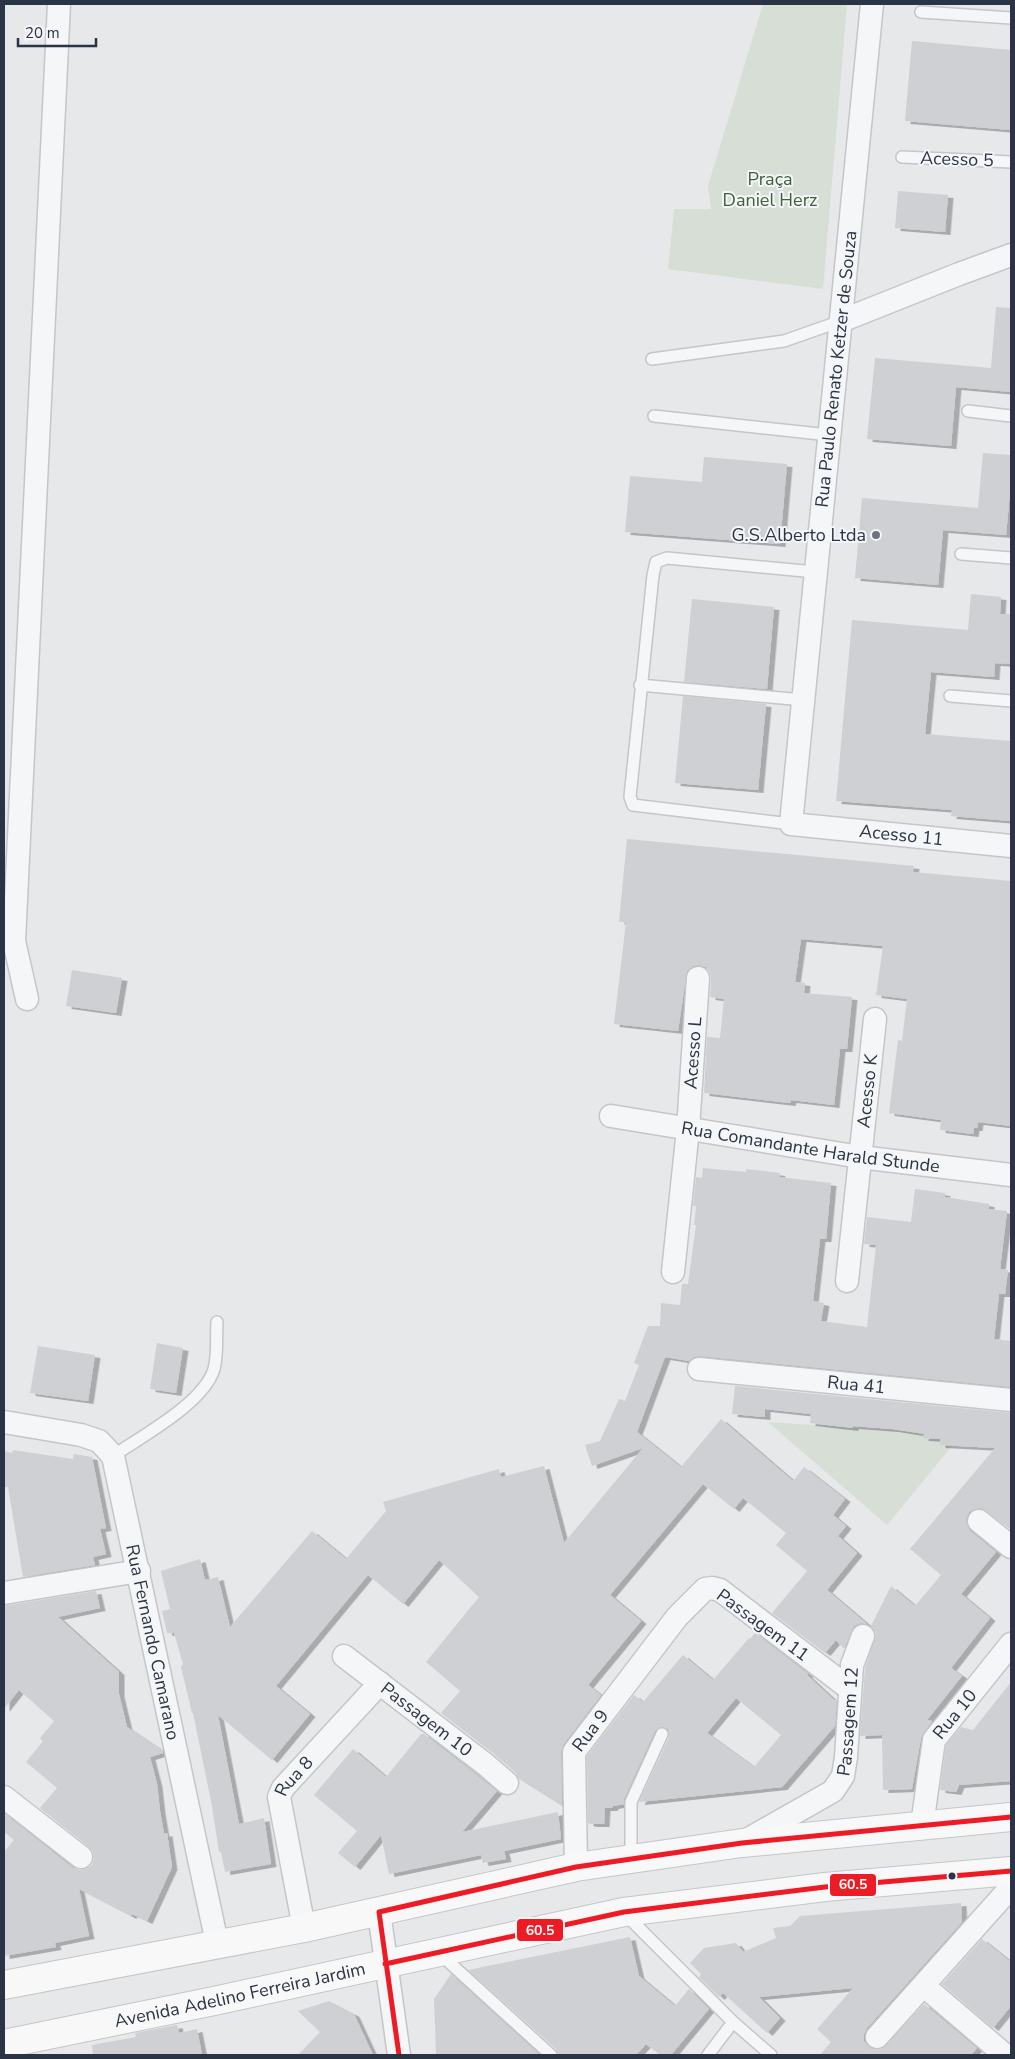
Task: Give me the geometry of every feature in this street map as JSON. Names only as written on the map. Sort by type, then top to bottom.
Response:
[{"type":"main road","points":[[4,1985],[304,1928],[576,1867],[742,1843],[1011,1817]]},
{"type":"main road","name":"Avenida Adelino Ferreira Jardim","points":[[4,2044],[35,2046],[214,2002],[624,1912],[825,1887],[1011,1871]]},
{"type":"street","points":[[27,999],[14,941],[59,4]]},
{"type":"street","name":"Rua Paulo Renato Ketzer de Souza","points":[[791,824],[872,4]]},
{"type":"street","points":[[841,322],[1011,255]]},
{"type":"street","name":"Acesso 11","points":[[791,824],[1011,846]]},
{"type":"street","name":"Acesso L","points":[[674,1272],[688,1129],[698,978]]},
{"type":"street","name":"Acesso K","points":[[847,1281],[875,1019]]},
{"type":"street","name":"Rua Comandante Harald Stunde","points":[[611,1116],[860,1157],[1011,1175]]},
{"type":"street","name":"Rua 41","points":[[699,1369],[1011,1400]]},
{"type":"street","points":[[4,1422],[81,1435],[99,1441],[113,1456]]},
{"type":"street","name":"Rua Fernando Camarano","points":[[113,1456],[217,1944]]},
{"type":"street","points":[[978,1521],[1011,1548]]},
{"type":"street","points":[[4,1593],[139,1571]]},
{"type":"street","name":"Passagem 11","points":[[677,1617],[705,1590],[712,1588],[720,1590],[850,1690]]},
{"type":"street","name":"Rua 9","points":[[576,1867],[574,1752],[677,1617]]},
{"type":"street","name":"Passagem 12","points":[[742,1843],[833,1791],[843,1776],[852,1665],[863,1636]]},
{"type":"street","name":"Rua 10","points":[[922,1825],[934,1740],[1011,1644]]},
{"type":"street","name":"Passagem 10","points":[[344,1656],[507,1783]]},
{"type":"street","name":"Rua 8","points":[[304,1928],[280,1797],[282,1788],[380,1683]]},
{"type":"street","points":[[4,1797],[81,1857]]},
{"type":"street","points":[[877,2037],[1011,1887]]},
{"type":"street","points":[[379,1912],[399,2055]]},
{"type":"street","points":[[924,1986],[1005,2055]]},
{"type":"lane","points":[[921,12],[1011,18]]},
{"type":"lane","name":"Acesso 5","points":[[902,157],[1011,162]]},
{"type":"lane","points":[[652,359],[784,341],[841,322]]},
{"type":"lane","points":[[968,412],[1011,416]]},
{"type":"lane","points":[[654,416],[829,435]]},
{"type":"lane","points":[[961,554],[1011,558]]},
{"type":"lane","points":[[791,824],[633,805],[630,798],[640,685],[656,562],[667,558],[815,572]]},
{"type":"lane","points":[[640,685],[803,700]]},
{"type":"lane","points":[[950,696],[1011,700]]},
{"type":"lane","points":[[113,1456],[182,1409],[203,1388],[214,1368],[217,1322]]},
{"type":"lane","points":[[630,1859],[631,1802],[662,1734]]},
{"type":"lane","points":[[624,1912],[733,2022],[771,2055]]},
{"type":"lane","points":[[439,1953],[551,2055]]},
{"type":"lane","points":[[708,2055],[733,2022]]},
{"type":"green space","name":"Praça Daniel Herz","points":[[763,4],[847,4],[823,289],[668,269],[674,209],[711,209],[708,186]]},
{"type":"green space","points":[[768,1422],[961,1435],[887,1525]]},
{"type":"building","points":[[912,41],[1011,50],[1011,130],[905,121]]},
{"type":"building","points":[[898,191],[948,195],[945,232],[895,228]]},
{"type":"building","points":[[996,307],[1011,308],[1011,392],[956,387],[951,446],[867,439],[875,358],[991,368]]},
{"type":"building","points":[[983,453],[1011,455],[1011,481],[1006,535],[943,530],[938,585],[855,578],[862,498],[978,508]]},
{"type":"building","points":[[704,457],[787,464],[780,544],[625,532],[630,476],[702,482]]},
{"type":"building","points":[[971,594],[1001,597],[1000,614],[1011,614],[1011,664],[995,663],[994,677],[931,672],[925,734],[1011,741],[1011,821],[951,816],[952,810],[836,801],[852,620],[968,630]]},
{"type":"building","points":[[692,599],[774,607],[767,689],[684,682]]},
{"type":"building","points":[[683,696],[766,704],[758,790],[675,783]]},
{"type":"building","points":[[627,839],[914,866],[913,872],[1011,881],[1011,1126],[978,1122],[973,1134],[940,1130],[941,1120],[889,1113],[898,1040],[902,1041],[907,999],[876,995],[883,946],[801,939],[795,982],[805,983],[804,993],[852,997],[847,1049],[840,1049],[834,1105],[791,1100],[790,1103],[704,1093],[707,1037],[720,1038],[724,999],[710,997],[711,978],[706,967],[693,966],[687,971],[678,1031],[614,1024],[626,922],[619,922]]},
{"type":"building","points":[[72,970],[122,978],[116,1013],[66,1006]]},
{"type":"building","points":[[703,1168],[746,1172],[746,1169],[764,1171],[780,1173],[779,1177],[831,1183],[826,1239],[820,1239],[813,1301],[824,1303],[821,1321],[867,1327],[876,1245],[864,1244],[867,1217],[911,1222],[915,1189],[945,1193],[945,1197],[989,1204],[989,1209],[1007,1211],[1000,1269],[1008,1270],[1005,1294],[999,1294],[994,1339],[1011,1341],[1011,1387],[700,1356],[694,1357],[689,1361],[665,1357],[637,1432],[681,1467],[721,1419],[793,1481],[804,1467],[845,1499],[833,1515],[846,1526],[838,1536],[857,1553],[827,1590],[867,1624],[860,1623],[854,1626],[844,1649],[836,1640],[825,1653],[772,1613],[807,1571],[776,1545],[786,1533],[743,1498],[734,1509],[703,1484],[610,1595],[641,1621],[588,1685],[601,1695],[563,1745],[561,1752],[562,1806],[519,1779],[516,1773],[494,1754],[441,1713],[460,1691],[426,1662],[479,1597],[439,1560],[403,1604],[368,1575],[276,1686],[310,1714],[272,1760],[218,1715],[239,1824],[264,1818],[271,1864],[225,1872],[221,1852],[219,1852],[212,1806],[193,1713],[181,1667],[183,1664],[174,1633],[167,1633],[162,1611],[170,1609],[161,1571],[200,1559],[205,1580],[218,1577],[230,1627],[312,1531],[346,1559],[386,1511],[383,1502],[499,1469],[501,1477],[544,1466],[564,1543],[643,1448],[592,1466],[585,1445],[600,1441],[619,1399],[625,1401],[639,1365],[634,1363],[648,1326],[660,1326],[661,1303],[680,1305],[682,1284],[688,1284],[696,1225],[694,1225],[696,1206],[693,1206],[696,1177],[702,1178]]},
{"type":"building","points":[[157,1343],[183,1348],[176,1393],[150,1389]]},
{"type":"building","points":[[38,1346],[95,1355],[88,1401],[30,1393]]},
{"type":"building","points":[[735,1386],[1011,1413],[1011,1530],[982,1508],[969,1512],[966,1519],[970,1531],[996,1552],[961,1594],[990,1618],[951,1668],[962,1676],[927,1720],[932,1721],[921,1738],[912,1789],[883,1790],[882,1735],[860,1736],[865,1668],[876,1634],[871,1626],[891,1586],[915,1606],[941,1575],[910,1549],[995,1448],[940,1445],[940,1439],[923,1438],[924,1434],[893,1429],[853,1426],[853,1428],[810,1423],[811,1414],[765,1409],[765,1417],[732,1414]]},
{"type":"building","points":[[13,1450],[73,1459],[74,1454],[92,1457],[106,1528],[100,1529],[106,1554],[93,1557],[95,1565],[23,1577],[8,1487],[4,1487],[4,1451],[12,1453]]},
{"type":"building","points":[[96,1591],[100,1608],[58,1617],[119,1672],[119,1694],[127,1727],[163,1751],[163,1753],[150,1757],[157,1784],[164,1834],[167,1833],[172,1867],[147,1921],[132,1914],[131,1916],[79,1889],[89,1936],[55,1943],[56,1947],[4,1956],[4,1852],[14,1840],[4,1832],[4,1813],[73,1868],[86,1869],[92,1865],[94,1858],[93,1852],[89,1847],[40,1808],[57,1788],[26,1762],[43,1741],[40,1738],[54,1721],[19,1690],[4,1709],[4,1606]]},
{"type":"building","points":[[755,1633],[808,1674],[834,1700],[837,1700],[835,1726],[782,1787],[639,1802],[669,1737],[668,1729],[661,1727],[655,1731],[624,1799],[624,1804],[605,1808],[604,1824],[588,1823],[587,1756],[634,1695],[643,1702],[683,1655],[713,1680]],"holes":[[[736,1698],[781,1735],[754,1767],[707,1733]]]},
{"type":"building","points":[[1011,1682],[1011,1781],[959,1785],[956,1792],[940,1790],[946,1745],[961,1727],[973,1730]]},
{"type":"building","points":[[421,1734],[424,1734],[497,1791],[462,1832],[558,1812],[561,1839],[504,1851],[506,1859],[483,1863],[481,1855],[389,1874],[381,1835],[355,1867],[338,1853],[357,1831],[314,1795],[353,1749],[386,1777]]},
{"type":"building","points":[[961,1903],[962,1922],[867,2028],[864,2034],[864,2041],[874,2050],[882,2049],[924,2004],[977,2048],[971,2055],[820,2055],[831,2042],[817,2029],[853,1988],[759,1997],[780,2018],[767,2033],[723,1993],[719,1997],[699,1977],[701,1974],[690,1963],[704,1948],[736,1943],[743,1952],[776,1938],[773,1928],[790,1926],[800,1916]]},
{"type":"building","points":[[630,1937],[639,1976],[675,2006],[689,1989],[709,2009],[671,2055],[660,2055],[646,2044],[636,2055],[558,2055],[556,2049],[468,1970]]},
{"type":"building","points":[[982,1939],[1011,1962],[1011,2006],[993,2028],[942,1984]]},
{"type":"building","points":[[451,1974],[540,2055],[436,2055],[434,1999]]},
{"type":"building","points":[[329,2001],[354,2014],[373,2055],[298,2055],[320,2032],[298,2011]]},
{"type":"building","points":[[177,2025],[179,2033],[197,2029],[202,2055],[93,2055],[92,2045],[136,2037],[135,2033]]},
{"type":"transit line","name":"60.5","points":[[399,2055],[379,1912],[576,1867],[742,1843],[1011,1817]]},
{"type":"transit line","name":"60.5","points":[[385,1964],[624,1912],[825,1887],[1011,1871]]},
{"type":"place","name":"G.S.Alberto Ltda","points":[[876,535]]}]
